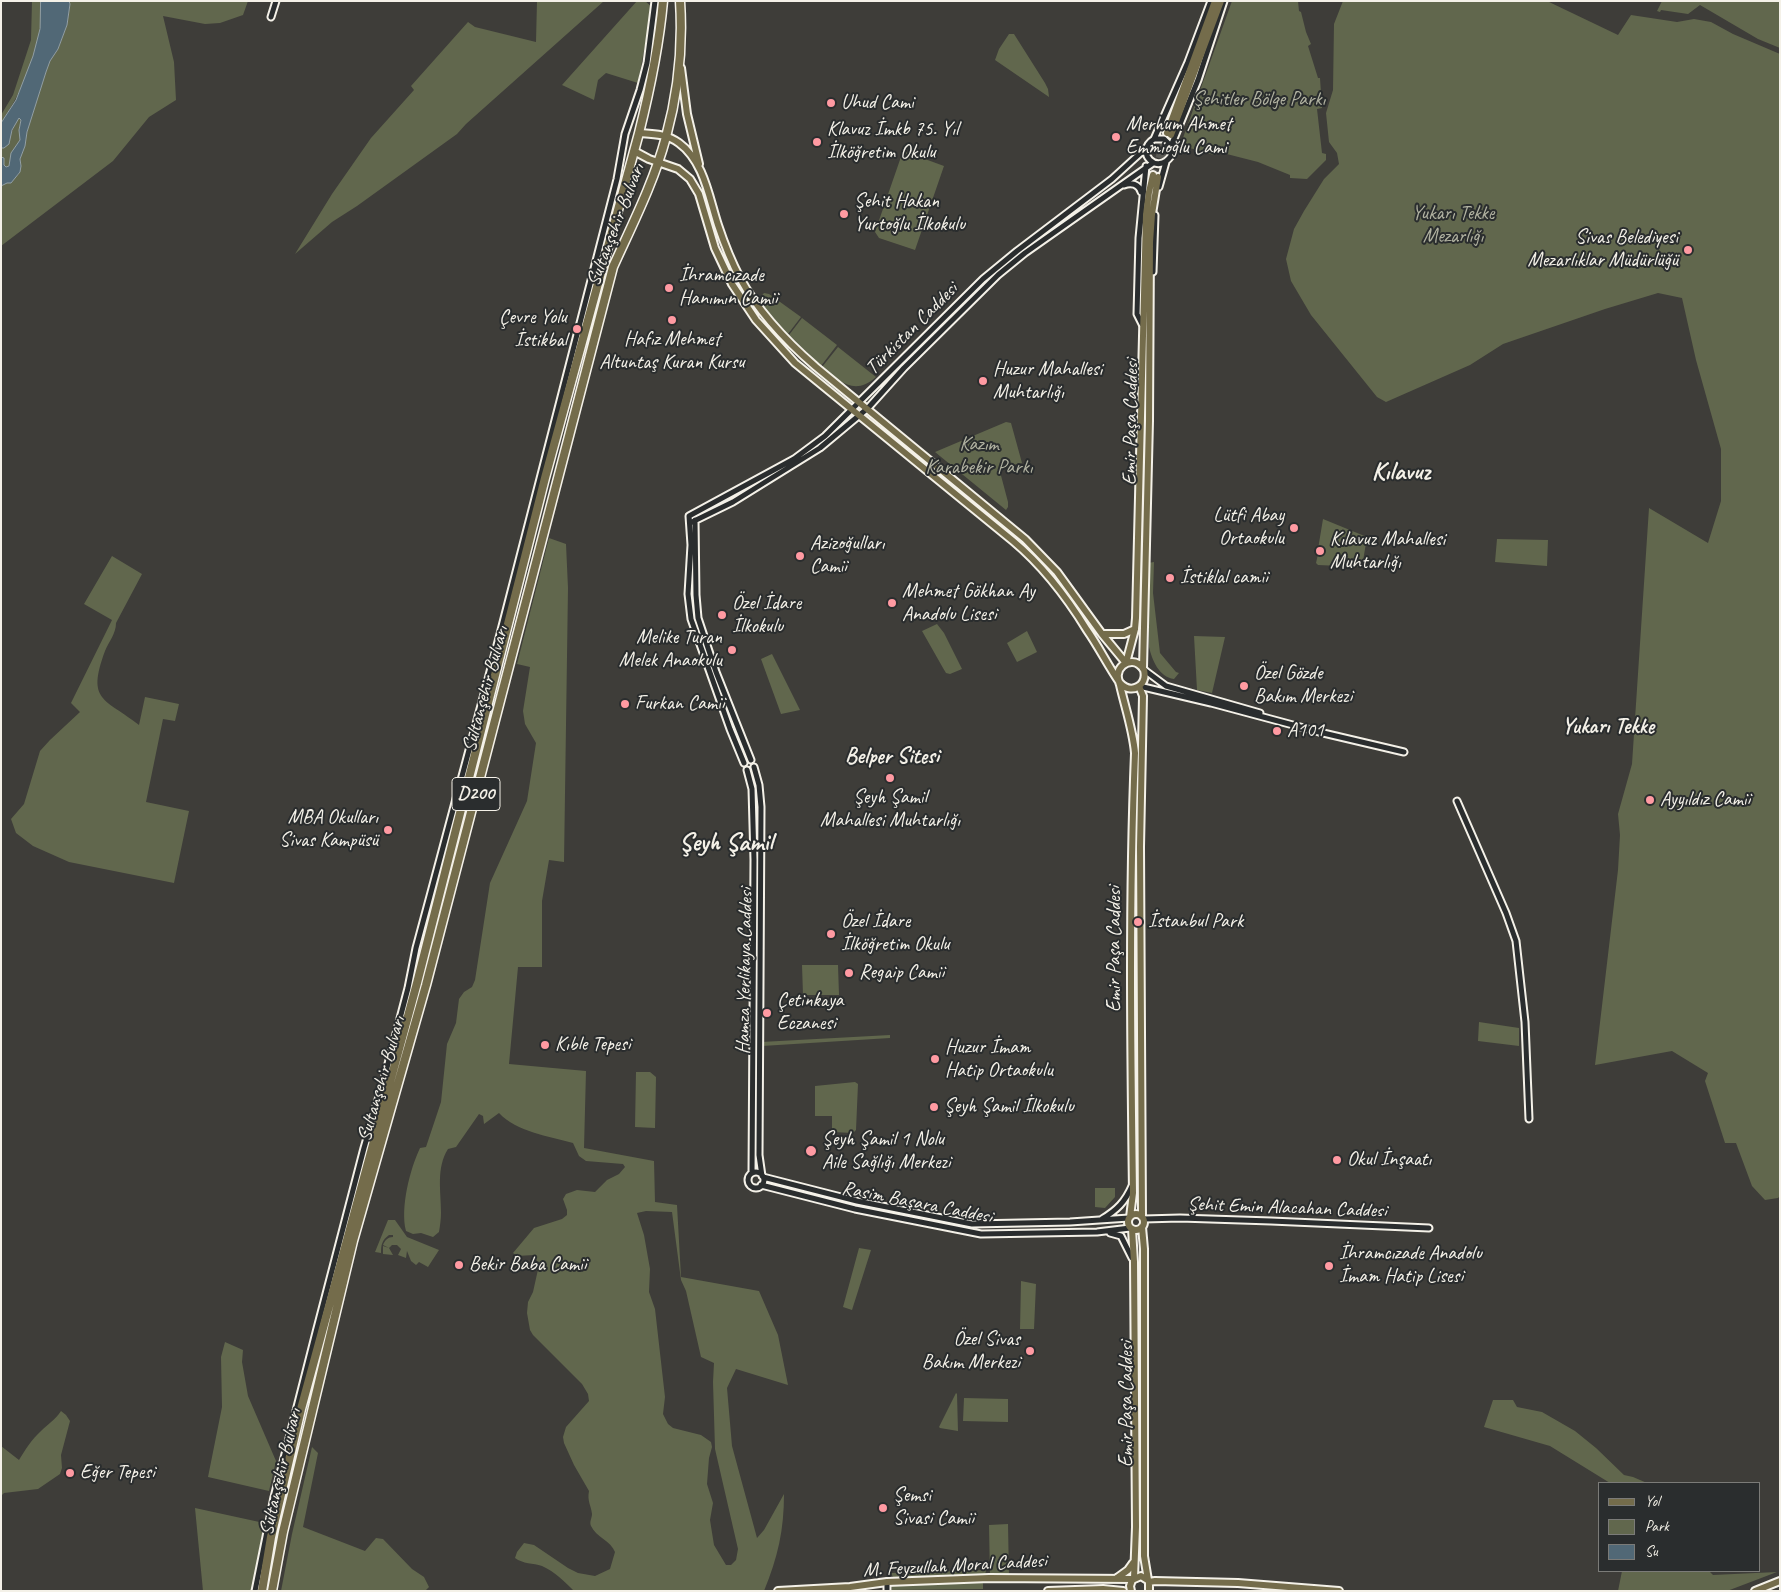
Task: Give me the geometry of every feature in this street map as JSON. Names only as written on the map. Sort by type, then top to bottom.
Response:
[{"type":"highway","name":"Sultanşehir Bulvarı","points":[[262,1591],[271,1537],[301,1409],[414,993],[545,478],[639,133],[653,77],[663,1]]},
{"type":"highway","name":"Sultanşehir Bulvarı","points":[[272,1591],[283,1532],[353,1241],[426,984],[613,267],[648,190],[666,136],[680,63],[682,32],[680,1]]},
{"type":"main road","points":[[1215,1],[1169,134],[1223,1]]},
{"type":"main road","points":[[680,63],[687,114],[701,172],[732,263],[756,304],[793,346],[1025,539],[1057,572],[1102,634],[1126,663]]},
{"type":"main road","points":[[639,133],[655,133],[666,136],[685,148],[701,172]]},
{"type":"main road","points":[[634,151],[682,171],[695,186],[713,242],[736,292],[756,320],[795,362],[1035,560],[1067,599],[1120,683],[1129,689],[1139,686],[1145,678],[1143,668],[1136,663],[1126,663],[1118,673],[1120,683]]},
{"type":"main road","name":"Emir Paşa Caddesi","points":[[1126,663],[1135,628],[1142,425],[1142,324],[1146,215],[1149,192],[1156,176],[1152,214],[1149,314],[1149,421],[1143,668]]},
{"type":"main road","points":[[1102,634],[1117,636],[1131,632],[1135,628]]},
{"type":"main road","name":"Emir Paşa Caddesi","points":[[1120,683],[1135,753],[1131,934],[1133,1186],[1130,1217]]},
{"type":"main road","name":"Emir Paşa Caddesi","points":[[1139,686],[1143,696],[1140,847],[1143,1218]]},
{"type":"main road","points":[[1138,1214],[1143,1218],[1142,1227],[1138,1230],[1131,1229],[1128,1222],[1130,1217],[1138,1214]]},
{"type":"main road","name":"Emir Paşa Caddesi","points":[[1142,1227],[1144,1249],[1144,1556],[1149,1591]]},
{"type":"main road","name":"Emir Paşa Caddesi","points":[[1131,1229],[1134,1262],[1136,1527],[1131,1591]]},
{"type":"main road","points":[[1117,1578],[1128,1570],[1134,1562]]},
{"type":"main road","name":"M. Feyzullah Moral Caddesi","points":[[778,1591],[850,1588],[887,1582],[1014,1577],[1133,1579],[1141,1576],[1149,1581],[1238,1583],[1339,1591]]},
{"type":"main road","points":[[1756,1591],[1780,1581]]},
{"type":"main road","name":"M. Feyzullah Moral Caddesi","points":[[1048,1591],[1103,1589],[1123,1591]]},
{"type":"street","points":[[272,17],[276,1]]},
{"type":"street","name":"Sultanşehir Bulvarı","points":[[255,1591],[266,1532],[285,1453],[362,1154],[408,988],[416,948],[500,634],[617,179],[622,148],[647,63],[655,1]]},
{"type":"street","points":[[1210,1],[1188,62],[1154,139],[1146,148],[1147,155],[1151,161],[1160,164],[1171,155],[1171,146],[1198,80],[1223,1]]},
{"type":"street","points":[[627,129],[639,133]]},
{"type":"street","points":[[1154,139],[1164,139],[1171,146]]},
{"type":"street","points":[[622,148],[634,151]]},
{"type":"street","name":"Türkistan Caddesi","points":[[1146,148],[1112,179],[983,279],[825,436],[794,459],[692,515],[693,522],[733,502],[820,448],[868,408],[893,380],[998,275],[1025,253],[1145,168],[1151,161]]},
{"type":"street","points":[[1149,314],[1152,300],[1155,213],[1159,186],[1166,161]]},
{"type":"street","points":[[1142,324],[1137,314],[1141,204],[1145,168]]},
{"type":"street","points":[[1119,186],[1130,183],[1140,188],[1141,204]]},
{"type":"street","points":[[693,522],[698,618],[716,672],[751,760],[754,763],[754,767],[751,770],[747,770],[744,767],[691,620],[688,594],[693,522]]},
{"type":"street","points":[[1143,668],[1159,681],[1173,688],[1250,709],[1289,724]]},
{"type":"street","points":[[1139,686],[1404,752]]},
{"type":"street","points":[[744,763],[747,760],[751,760]]},
{"type":"street","name":"Hamza Yerlikaya Caddesi","points":[[754,767],[759,785],[761,807],[759,1155],[762,1176]]},
{"type":"street","name":"Hamza Yerlikaya Caddesi","points":[[747,770],[752,789],[754,860],[752,1173]]},
{"type":"street","points":[[1457,801],[1506,913],[1516,941],[1525,1022],[1529,1120]]},
{"type":"street","points":[[757,1172],[762,1176],[761,1185],[755,1188],[750,1185],[748,1179],[752,1173],[757,1172]]},
{"type":"street","name":"Rasim Başara Caddesi","points":[[762,1176],[857,1201],[972,1224],[1100,1220],[1130,1217]]},
{"type":"street","name":"Rasim Başara Caddesi","points":[[761,1185],[856,1209],[981,1234],[1097,1232],[1131,1229]]},
{"type":"street","points":[[1100,1220],[1124,1202],[1133,1186]]},
{"type":"street","name":"Şehit Emin Alacahan Caddesi","points":[[1143,1218],[1429,1228]]},
{"type":"street","points":[[1097,1232],[1120,1236],[1134,1262]]},
{"type":"street","points":[[887,1582],[887,1591]]},
{"type":"green space","points":[[32,1],[41,1],[41,22],[34,54],[14,101],[1,123],[1,115],[13,95],[31,40]]},
{"type":"green space","points":[[69,1],[248,1],[243,15],[220,23],[205,24],[163,16],[174,62],[176,100],[149,117],[113,161],[1,246],[1,186],[20,172],[20,159],[32,114],[50,61],[58,49],[67,25]]},
{"type":"green space","points":[[537,1],[604,1],[457,134],[332,222],[295,254],[332,194],[371,138],[414,90],[411,86],[468,22],[475,27],[536,42]]},
{"type":"green space","points":[[637,1],[645,1],[652,7],[638,83],[606,73],[598,80],[594,100],[562,85]]},
{"type":"green space","name":"Şehitler Bölge Parkı","points":[[1232,1],[1298,1],[1299,11],[1301,12],[1311,44],[1308,46],[1318,78],[1320,78],[1322,108],[1317,109],[1322,153],[1326,154],[1326,160],[1307,179],[1290,178],[1290,175],[1258,162],[1215,151],[1214,155],[1183,146],[1184,135]]},
{"type":"green space","name":"Yukarı Tekke Mezarlığı","points":[[1343,1],[1547,1],[1618,35],[1631,15],[1677,22],[1694,19],[1711,22],[1733,34],[1780,54],[1780,1196],[1778,1198],[1765,1200],[1752,1186],[1736,1143],[1725,1143],[1705,1081],[1708,1073],[1672,1051],[1595,1065],[1618,870],[1620,835],[1618,814],[1632,764],[1649,508],[1708,543],[1721,501],[1721,449],[1696,360],[1682,298],[1658,293],[1605,309],[1503,344],[1470,365],[1386,402],[1377,397],[1311,315],[1291,281],[1286,259],[1294,229],[1304,211],[1324,179],[1339,164],[1337,153],[1329,142],[1326,113],[1333,90],[1334,24]]},
{"type":"green space","points":[[1662,1],[1780,1],[1780,48],[1758,39],[1700,5],[1688,14],[1657,11]]},
{"type":"green space","points":[[1009,34],[1014,34],[1045,83],[1049,97],[995,60],[999,49]]},
{"type":"green space","points":[[19,117],[21,120],[20,140],[9,166],[6,167],[4,165],[4,158],[1,157],[1,148],[4,148]]},
{"type":"green space","points":[[903,151],[944,166],[915,250],[879,238],[875,232]]},
{"type":"green space","points":[[764,293],[769,294],[801,317],[788,334],[759,303],[758,300]]},
{"type":"green space","points":[[802,318],[837,345],[821,366],[789,335]]},
{"type":"green space","points":[[838,347],[876,377],[861,386],[854,386],[841,382],[829,373],[822,367]]},
{"type":"green space","name":"Kazım Karabekir Parkı","points":[[1006,422],[1011,423],[1022,463],[999,468],[1008,502],[1006,510],[935,452]]},
{"type":"green space","points":[[1323,519],[1367,537],[1362,567],[1318,565],[1316,563],[1318,554],[1321,554],[1322,549],[1318,549]]},
{"type":"green space","points":[[549,538],[566,544],[568,588],[564,862],[549,860],[542,901],[542,967],[518,967],[509,1064],[586,1071],[584,1148],[654,1161],[655,1202],[677,1205],[681,1277],[759,1291],[778,1335],[788,1385],[736,1369],[727,1388],[732,1446],[757,1538],[764,1530],[784,1494],[783,1520],[779,1543],[764,1591],[574,1591],[546,1568],[515,1558],[524,1543],[534,1545],[568,1568],[578,1573],[595,1576],[610,1569],[615,1552],[591,1526],[592,1514],[589,1491],[564,1443],[563,1437],[566,1427],[589,1401],[588,1394],[582,1384],[530,1330],[527,1313],[528,1302],[533,1292],[539,1265],[534,1255],[517,1256],[513,1253],[534,1228],[562,1219],[567,1215],[563,1199],[566,1194],[577,1190],[595,1192],[607,1180],[619,1174],[625,1167],[623,1164],[586,1161],[579,1156],[573,1143],[524,1129],[499,1113],[484,1124],[483,1116],[479,1114],[456,1147],[448,1149],[444,1156],[441,1172],[439,1232],[433,1237],[406,1231],[404,1211],[407,1189],[420,1148],[426,1147],[441,1102],[447,1044],[456,1023],[459,999],[464,992],[472,987],[475,980],[490,883],[527,801],[536,743],[525,724],[523,711],[530,667],[517,664]],"holes":[[[646,1211],[672,1212],[681,1280],[686,1291],[701,1357],[714,1363],[715,1449],[738,1549],[736,1560],[731,1565],[726,1565],[714,1545],[710,1520],[713,1503],[707,1484],[711,1442],[701,1435],[673,1428],[668,1424],[663,1414],[665,1397],[655,1309],[649,1292],[650,1269],[644,1235],[637,1213]]]},
{"type":"green space","points":[[1497,539],[1548,540],[1547,566],[1495,562]]},
{"type":"green space","points":[[112,556],[142,574],[116,623],[114,634],[105,651],[100,668],[98,690],[108,703],[139,725],[145,697],[179,704],[175,721],[163,719],[146,802],[189,811],[174,883],[69,862],[33,846],[16,833],[11,819],[24,804],[40,751],[80,712],[71,703],[112,620],[84,604]]},
{"type":"green space","points":[[1154,562],[1153,593],[1160,653],[1179,673],[1174,679],[1169,678],[1160,671],[1154,662],[1149,647],[1148,563]]},
{"type":"green space","points":[[937,624],[944,633],[962,669],[950,674],[946,673],[922,631]]},
{"type":"green space","points":[[1027,631],[1037,652],[1017,662],[1007,643]]},
{"type":"green space","points":[[1194,636],[1225,637],[1212,693],[1197,690]]},
{"type":"green space","points":[[772,654],[800,710],[781,714],[761,659]]},
{"type":"green space","points":[[802,965],[838,965],[839,995],[803,995]]},
{"type":"green space","points":[[1479,1022],[1519,1028],[1519,1046],[1478,1041]]},
{"type":"green space","points":[[890,1035],[890,1038],[762,1046],[761,1042]]},
{"type":"green space","points":[[636,1072],[650,1072],[656,1077],[655,1128],[635,1127]]},
{"type":"green space","points":[[855,1082],[858,1084],[856,1130],[853,1133],[832,1132],[832,1116],[815,1116],[815,1086]]},
{"type":"green space","points":[[1095,1188],[1115,1188],[1115,1197],[1105,1208],[1095,1207]]},
{"type":"green space","points":[[388,1220],[395,1220],[407,1237],[439,1250],[428,1267],[419,1262],[416,1265],[411,1261],[407,1251],[406,1258],[398,1255],[401,1249],[397,1245],[392,1245],[389,1248],[383,1245],[393,1235],[389,1235],[383,1241],[381,1253],[375,1252]]},
{"type":"green space","points":[[383,1246],[389,1248],[393,1255],[383,1254]]},
{"type":"green space","points":[[859,1248],[871,1250],[852,1310],[843,1307]]},
{"type":"green space","points":[[1021,1281],[1036,1284],[1034,1329],[1020,1329]]},
{"type":"green space","points":[[225,1342],[243,1350],[242,1362],[248,1396],[276,1461],[269,1491],[208,1477],[222,1407],[221,1357]]},
{"type":"green space","points":[[956,1393],[958,1431],[940,1428],[939,1427]]},
{"type":"green space","points":[[964,1398],[1008,1399],[1008,1422],[963,1421]]},
{"type":"green space","points":[[1493,1400],[1513,1400],[1517,1407],[1542,1412],[1575,1431],[1624,1475],[1645,1482],[1608,1482],[1550,1446],[1484,1427]]},
{"type":"green space","points":[[61,1411],[70,1421],[61,1455],[62,1468],[60,1474],[38,1489],[4,1493],[1,1496],[1,1446],[19,1460],[35,1438]]},
{"type":"green space","points":[[312,1447],[318,1453],[303,1527],[365,1551],[376,1538],[383,1539],[412,1569],[424,1577],[429,1587],[425,1591],[281,1591]]},
{"type":"green space","points":[[195,1508],[264,1523],[252,1591],[203,1591]]},
{"type":"green space","points":[[1008,1524],[1009,1577],[990,1577],[989,1525]]},
{"type":"green space","points":[[986,1570],[985,1576],[893,1577],[891,1573]]},
{"type":"green space","points":[[1622,1572],[1710,1572],[1713,1575],[1777,1572],[1727,1591],[1618,1591]]},
{"type":"green space","points":[[983,1583],[983,1589],[892,1590],[891,1584]]},
{"type":"water","points":[[41,1],[69,1],[67,25],[58,49],[50,61],[46,72],[27,132],[25,146],[20,159],[20,172],[11,183],[1,186],[1,157],[4,158],[4,165],[6,167],[9,166],[11,153],[20,140],[21,120],[19,118],[12,130],[9,144],[4,148],[1,148],[1,123],[16,100],[33,56],[40,29]]},
{"type":"tunnel","points":[[1153,175],[1166,134]]},
{"type":"tunnel","points":[[1158,177],[1171,135]]},
{"type":"place","name":"Uhud Cami","points":[[831,103]]},
{"type":"place","name":"Merhum Ahmet Emmioğlu Cami","points":[[1116,137]]},
{"type":"place","name":"Klavuz İmkb 75. Yıl İlköğretim Okulu","points":[[817,142]]},
{"type":"place","name":"Şehit Hakan Yurtoğlu İlkokulu","points":[[844,214]]},
{"type":"place","name":"Sivas Belediyesi Mezarlıklar Müdürlüğü","points":[[1688,250]]},
{"type":"place","name":"İhramcızade Hanımın Camii","points":[[669,288]]},
{"type":"place","name":"Hafız Mehmet Altuntaş Kuran Kursu","points":[[672,320]]},
{"type":"place","name":"Çevre Yolu İstikbal","points":[[577,329]]},
{"type":"place","name":"Huzur Mahallesi Muhtarlığı","points":[[983,381]]},
{"type":"place","name":"Lütfi Abay Ortaokulu","points":[[1294,528]]},
{"type":"place","name":"Kılavuz Mahallesi Muhtarlığı","points":[[1320,551]]},
{"type":"place","name":"Azizoğulları Camii","points":[[800,556]]},
{"type":"place","name":"İstiklal camii","points":[[1170,578]]},
{"type":"place","name":"Mehmet Gökhan Ay Anadolu Lisesi","points":[[892,603]]},
{"type":"place","name":"Özel İdare İlkokulu","points":[[722,615]]},
{"type":"place","name":"Melike Turan Melek Anaokulu","points":[[732,650]]},
{"type":"place","name":"Özel Gözde Bakım Merkezi","points":[[1244,686]]},
{"type":"place","name":"Furkan Camii","points":[[625,704]]},
{"type":"place","name":"A101","points":[[1277,731]]},
{"type":"place","name":"Şeyh Şamil Mahallesi Muhtarlığı","points":[[890,778]]},
{"type":"place","name":"Ayyıldız Camii","points":[[1650,800]]},
{"type":"place","name":"MBA Okulları Sivas Kampüsü","points":[[388,830]]},
{"type":"place","name":"İstanbul Park","points":[[1138,922]]},
{"type":"place","name":"Özel İdare İlköğretim Okulu","points":[[831,934]]},
{"type":"place","name":"Regaip Camii","points":[[849,973]]},
{"type":"place","name":"Çetinkaya Eczanesi","points":[[767,1013]]},
{"type":"place","name":"Kıble Tepesi","points":[[545,1045]]},
{"type":"place","name":"Huzur İmam Hatip Ortaokulu","points":[[935,1059]]},
{"type":"place","name":"Şeyh Şamil İlkokulu","points":[[934,1107]]},
{"type":"place","name":"Şeyh Şamil 1 Nolu Aile Sağlığı Merkezi","points":[[811,1151]]},
{"type":"place","name":"Okul İnşaatı","points":[[1337,1160]]},
{"type":"place","name":"Bekir Baba Camii","points":[[459,1265]]},
{"type":"place","name":"İhramcızade Anadolu İmam Hatip Lisesi","points":[[1329,1266]]},
{"type":"place","name":"Özel Sivas Bakım Merkezi","points":[[1030,1351]]},
{"type":"place","name":"Eğer Tepesi","points":[[70,1473]]},
{"type":"place","name":"Şemsi Sivasi Camii","points":[[883,1508]]},
{"type":"district","name":"Kılavuz","points":[[1401,472]]},
{"type":"district","name":"Yukarı Tekke","points":[[1608,727]]},
{"type":"district","name":"Belper Sitesi","points":[[892,757]]},
{"type":"district","name":"Şeyh Şamil","points":[[726,843]]}]
